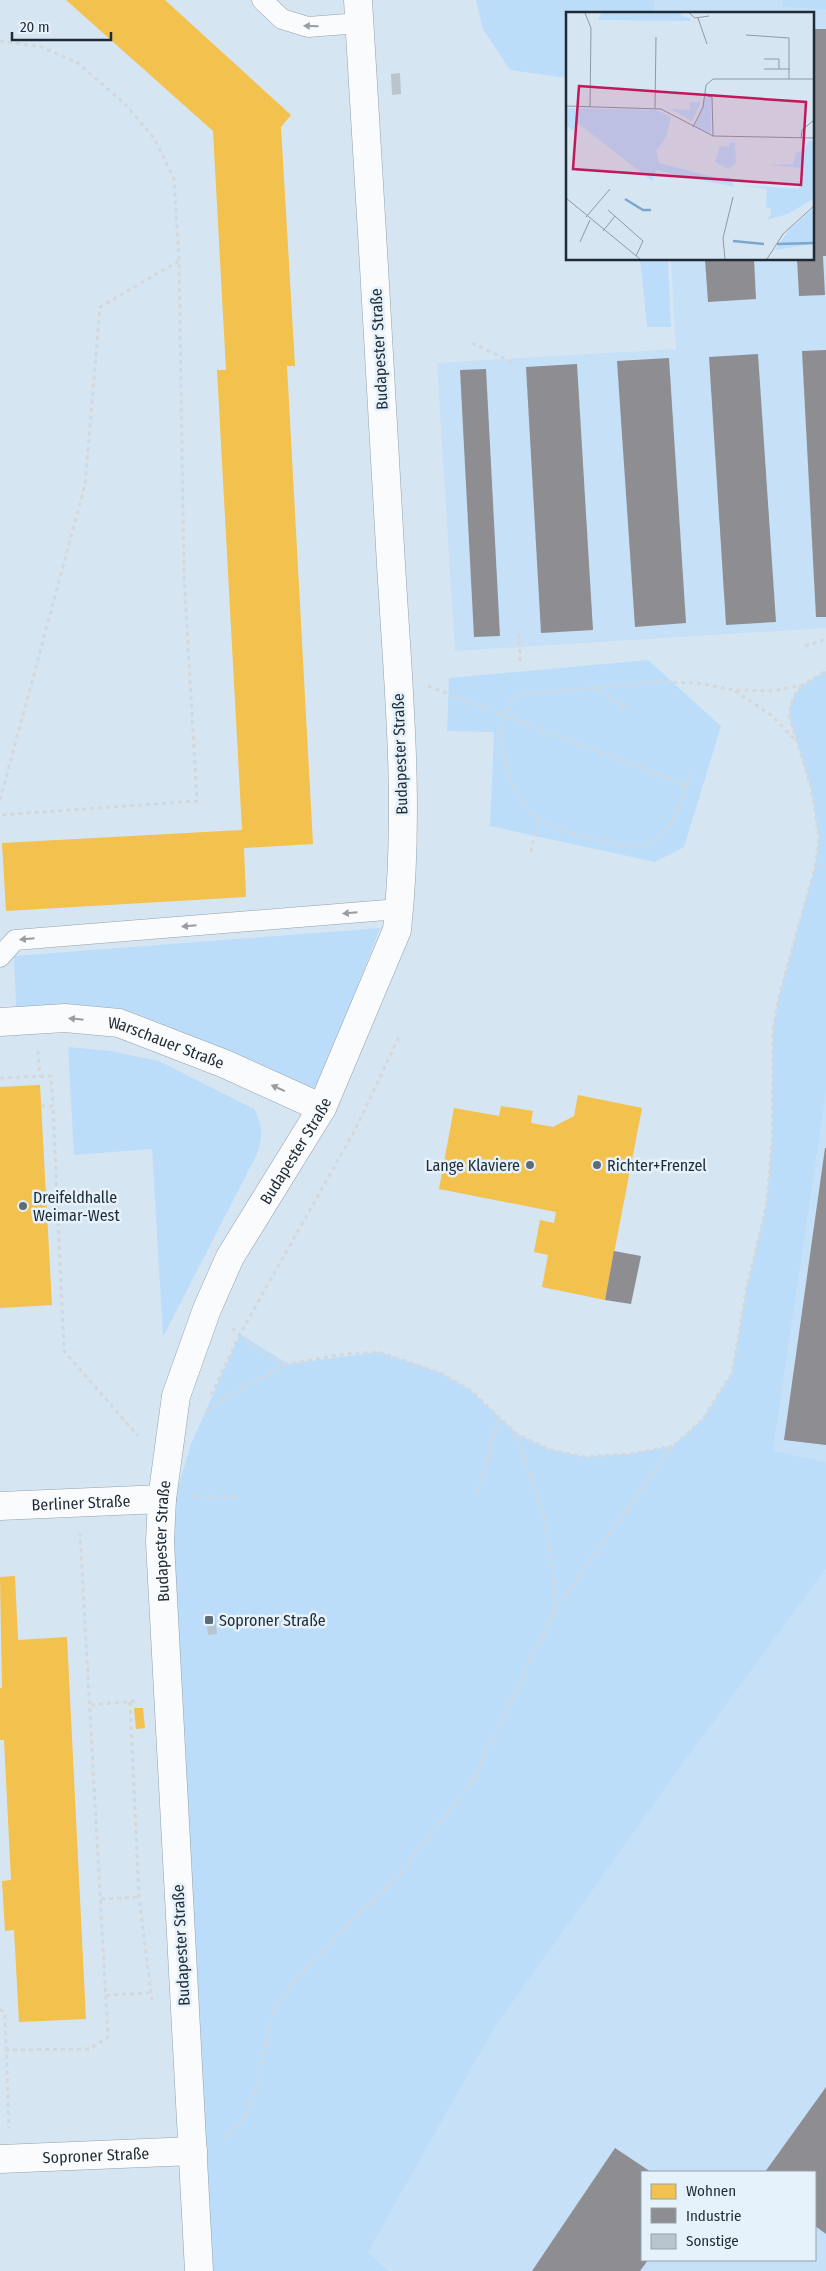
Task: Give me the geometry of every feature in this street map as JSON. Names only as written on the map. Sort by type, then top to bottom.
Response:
[{"type":"street","name":"Budapester Straße","points":[[200,2271],[167,1699],[160,1542],[162,1497],[168,1442],[176,1396],[206,1309],[230,1257],[322,1108],[397,930],[399,909],[403,826],[398,684],[359,12]]},
{"type":"street","name":"Warschauer Straße","points":[[0,1022],[65,1018],[120,1023],[225,1064],[322,1108]]},
{"type":"street","name":"Berliner Straße","points":[[0,1506],[162,1497]]},
{"type":"street","name":"Soproner Straße","points":[[5,2159],[193,2151]]},
{"type":"lane","name":"Budapester Straße","points":[[262,0],[282,19],[308,27],[359,12]]},
{"type":"lane","points":[[0,957],[15,940],[399,909]]},
{"type":"path","points":[[0,40],[42,47],[78,63],[125,104],[154,138],[174,179],[179,260],[184,575],[197,801],[0,815]]},
{"type":"path","points":[[0,800],[84,484],[100,307],[179,260]]},
{"type":"path","points":[[472,343],[512,362]]},
{"type":"path","points":[[519,633],[520,662]]},
{"type":"path","points":[[805,646],[826,639]]},
{"type":"path","points":[[193,2151],[221,2141],[242,2122],[255,2093],[271,2020],[280,2000],[297,1977],[400,1873],[471,1783],[555,1610],[673,1446],[702,1420],[732,1373],[746,1291],[766,1207],[772,1142],[773,1029],[779,996],[815,867],[819,838],[811,788],[789,716],[791,703],[797,691],[803,685],[826,671]]},
{"type":"path","points":[[691,771],[675,815],[665,832],[654,840],[640,845],[590,838],[558,828],[538,818],[526,807],[510,780],[501,730],[503,715],[512,699],[519,694],[657,682],[698,683],[734,690],[774,691],[803,685]]},
{"type":"path","points":[[433,686],[686,785]]},
{"type":"path","points":[[594,688],[625,707]]},
{"type":"path","points":[[734,690],[771,715],[795,739]]},
{"type":"path","points":[[532,852],[538,818]]},
{"type":"path","points":[[399,1037],[355,1130],[240,1334],[203,1412],[288,1364],[345,1354],[379,1352],[441,1373],[473,1392],[514,1431],[548,1449],[584,1457],[629,1454],[673,1446]]},
{"type":"path","points":[[38,1047],[40,1077]]},
{"type":"path","points":[[0,1078],[50,1076],[64,1351],[138,1436],[168,1442]]},
{"type":"path","points":[[41,1106],[53,1106]]},
{"type":"path","points":[[58,1219],[119,1216]]},
{"type":"path","points":[[206,1309],[240,1334],[260,1353],[288,1364]]},
{"type":"path","points":[[478,1491],[499,1417]]},
{"type":"path","points":[[514,1431],[542,1510],[552,1563],[555,1610]]},
{"type":"path","points":[[162,1497],[237,1497]]},
{"type":"path","points":[[5,2050],[90,2049],[108,2037],[79,1502]]},
{"type":"path","points":[[91,1705],[167,1699]]},
{"type":"path","points":[[130,1702],[139,1897],[149,1992],[154,2009]]},
{"type":"path","points":[[101,1899],[139,1897]]},
{"type":"path","points":[[106,1994],[149,1992]]},
{"type":"path","points":[[0,2009],[4,2014],[5,2159]]},
{"type":"shaded area","points":[[476,0],[654,0],[655,12],[566,12],[566,78],[510,70],[483,29]]},
{"type":"shaded area","points":[[654,0],[782,0],[783,7],[826,10],[826,628],[455,651],[437,363],[676,349],[671,260],[814,260],[814,12],[655,12]]},
{"type":"shaded area","points":[[782,0],[826,0],[826,10],[783,7]]},
{"type":"shaded area","points":[[640,260],[668,260],[671,327],[647,327]]},
{"type":"shaded area","points":[[648,660],[721,726],[684,847],[655,862],[490,826],[494,732],[447,731],[449,678]]},
{"type":"shaded area","points":[[826,671],[826,1093],[773,1451],[826,1462],[826,1569],[687,1758],[493,2030],[368,2252],[390,2271],[213,2271],[172,1544],[178,1488],[191,1444],[240,1334],[288,1364],[379,1352],[441,1373],[471,1391],[517,1434],[548,1449],[584,1457],[629,1454],[673,1446],[702,1420],[732,1373],[746,1291],[766,1207],[772,1142],[773,1029],[779,996],[815,867],[819,838],[811,788],[789,716],[791,703],[797,691],[803,685]]},
{"type":"shaded area","points":[[380,928],[318,1090],[119,1010],[16,1008],[14,956]]},
{"type":"shaded area","points":[[68,1047],[110,1051],[159,1061],[254,1109],[259,1121],[261,1137],[257,1154],[163,1337],[152,1149],[74,1155]]},
{"type":"shaded area","points":[[826,1093],[826,1462],[773,1452]]},
{"type":"shaded area","points":[[826,1569],[826,2271],[392,2271],[368,2252],[489,2036],[687,1758]]},
{"type":"building: Wohnen","points":[[66,0],[165,0],[291,115],[281,127],[295,366],[287,366],[313,844],[244,848],[246,897],[6,911],[2,843],[242,830],[217,370],[226,370],[213,131]]},
{"type":"building: Wohnen","name":"Dreifeldhalle Weimar-West","points":[[40,1085],[52,1305],[0,1308],[0,1087]]},
{"type":"building: Wohnen","points":[[578,1095],[642,1108],[605,1300],[542,1287],[548,1255],[534,1252],[540,1220],[554,1223],[556,1212],[439,1189],[454,1108],[499,1116],[501,1106],[533,1111],[531,1123],[553,1127],[574,1116]]},
{"type":"building: Wohnen","points":[[15,1576],[18,1640],[67,1637],[86,2019],[19,2022],[14,1930],[5,1931],[2,1881],[11,1880],[4,1740],[0,1740],[0,1688],[2,1688],[0,1577]]},
{"type":"building: Wohnen","points":[[134,1708],[143,1708],[145,1728],[136,1729]]},
{"type":"building: Industrie","points":[[814,29],[826,29],[826,256],[823,256],[825,295],[799,296],[797,260],[814,260]]},
{"type":"building: Industrie","points":[[705,260],[754,260],[756,299],[708,302]]},
{"type":"building: Industrie","points":[[826,350],[826,617],[816,617],[802,351]]},
{"type":"building: Industrie","points":[[758,354],[776,622],[726,625],[709,357]]},
{"type":"building: Industrie","points":[[669,358],[686,623],[635,627],[617,361]]},
{"type":"building: Industrie","points":[[577,364],[593,630],[541,633],[526,367]]},
{"type":"building: Industrie","points":[[486,369],[500,636],[474,637],[460,370]]},
{"type":"building: Industrie","points":[[826,1148],[826,1445],[784,1440]]},
{"type":"building: Industrie","points":[[614,1251],[641,1256],[631,1304],[605,1300]]},
{"type":"building: Industrie","points":[[826,2087],[826,2234],[816,2227],[816,2171],[766,2171]]},
{"type":"building: Industrie","points":[[615,2148],[650,2171],[641,2171],[641,2261],[647,2261],[640,2271],[532,2271]]},
{"type":"building: Sonstige","points":[[400,73],[401,94],[392,95],[391,74]]},
{"type":"building: Sonstige","points":[[206,1614],[215,1614],[217,1634],[208,1635]]},
{"type":"place","name":"Lange Klaviere","points":[[530,1165]]},
{"type":"place","name":"Richter+Frenzel","points":[[597,1165]]},
{"type":"place","name":"Dreifeldhalle Weimar-West","points":[[23,1206]]},
{"type":"place","name":"Soproner Straße","points":[[209,1620]]}]
